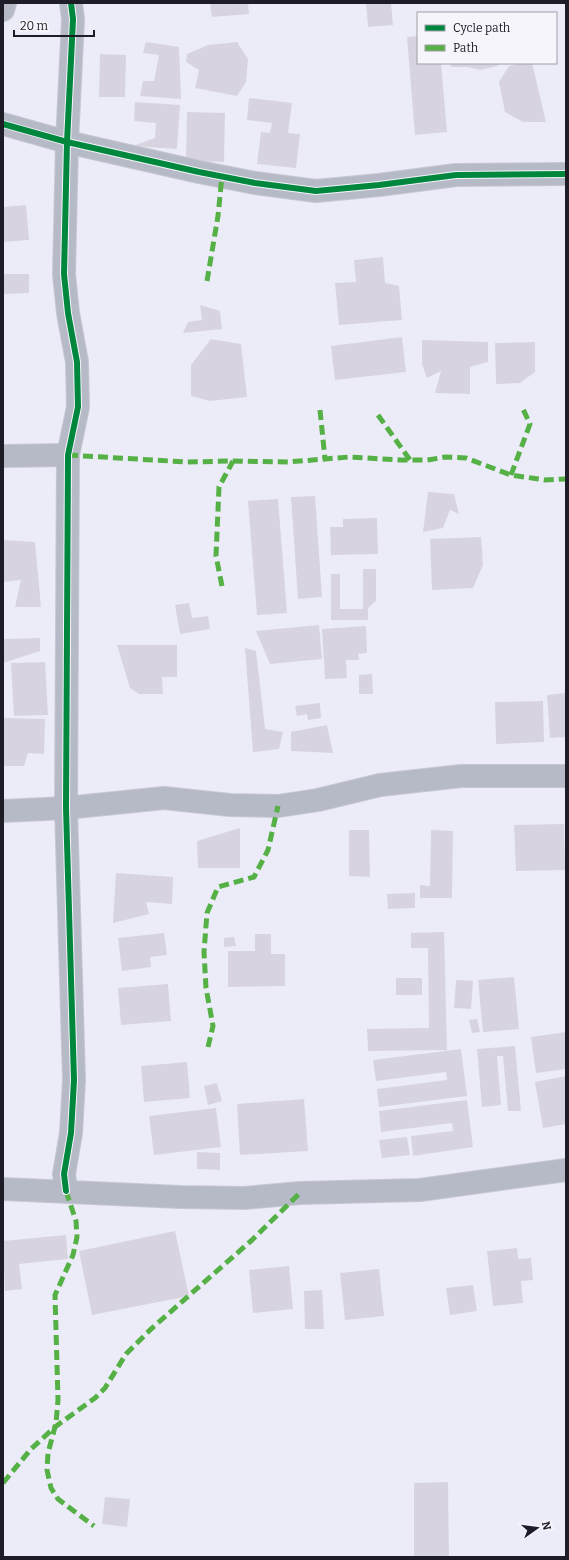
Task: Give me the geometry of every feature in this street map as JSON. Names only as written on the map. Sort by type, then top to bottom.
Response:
[{"type":"street","points":[[3,10],[5,3]]},
{"type":"street","points":[[66,1191],[64,1174],[71,1133],[74,1080],[66,808],[68,455],[78,407],[79,379],[68,313],[64,274],[72,19],[71,3]]},
{"type":"street","points":[[3,124],[67,142],[255,183],[316,191],[456,175],[566,174]]},
{"type":"street","points":[[3,456],[68,455]]},
{"type":"street","points":[[3,811],[66,808],[164,798],[230,805],[285,805],[318,800],[387,784],[461,776],[566,776]]},
{"type":"street","points":[[3,1189],[180,1197],[244,1198],[300,1193],[420,1190],[566,1170]]},
{"type":"building","points":[[210,3],[248,3],[249,14],[212,17]]},
{"type":"building","points":[[366,3],[391,3],[393,25],[368,27]]},
{"type":"building","points":[[417,36],[417,64],[441,64],[447,132],[415,135],[407,37]]},
{"type":"building","points":[[146,42],[179,47],[181,99],[140,96],[143,81],[154,81],[159,55],[143,53]]},
{"type":"building","points":[[237,42],[248,59],[246,82],[237,96],[195,88],[199,70],[186,62],[187,54],[208,45]]},
{"type":"building","points":[[100,54],[126,55],[125,97],[99,97]]},
{"type":"building","points":[[451,64],[500,64],[481,70],[467,67],[451,67]]},
{"type":"building","points":[[518,64],[532,64],[546,122],[523,122],[505,112],[499,82],[509,66]]},
{"type":"building","points":[[249,98],[292,103],[288,133],[300,134],[296,168],[257,164],[261,132],[270,133],[272,123],[247,120]]},
{"type":"building","points":[[135,102],[180,105],[177,149],[133,146],[155,138],[156,123],[134,121]]},
{"type":"building","points":[[187,112],[225,113],[224,162],[186,161]]},
{"type":"building","points":[[26,205],[29,240],[3,242],[3,207]]},
{"type":"building","points":[[383,257],[385,283],[399,286],[402,320],[339,325],[335,283],[356,282],[354,260]]},
{"type":"building","points":[[3,274],[29,274],[29,293],[3,294]]},
{"type":"building","points":[[200,305],[220,311],[222,329],[183,333],[188,322],[202,320]]},
{"type":"building","points":[[402,337],[406,372],[335,380],[331,346]]},
{"type":"building","points":[[211,339],[241,344],[247,397],[210,401],[191,396],[191,365]]},
{"type":"building","points":[[422,340],[488,342],[488,362],[470,367],[470,394],[435,393],[441,371],[427,378],[422,364]]},
{"type":"building","points":[[535,342],[535,372],[520,383],[496,384],[495,343]]},
{"type":"building","points":[[428,492],[454,494],[459,514],[450,510],[443,528],[423,532]]},
{"type":"building","points":[[315,496],[322,597],[298,599],[291,497]]},
{"type":"building","points":[[278,499],[287,613],[257,615],[248,501]]},
{"type":"building","points":[[377,518],[378,554],[331,555],[330,527],[343,527],[343,519]]},
{"type":"building","points":[[481,537],[483,565],[473,588],[432,590],[430,539]]},
{"type":"building","points":[[3,540],[35,542],[41,607],[15,607],[21,580],[3,582]]},
{"type":"building","points":[[363,569],[376,569],[376,601],[368,608],[368,620],[331,620],[331,574],[340,574],[340,609],[363,609]]},
{"type":"building","points":[[189,603],[192,618],[208,616],[210,629],[180,634],[175,605]]},
{"type":"building","points":[[319,625],[322,659],[270,664],[256,631]]},
{"type":"building","points":[[366,626],[367,653],[358,654],[359,660],[346,660],[347,678],[325,679],[322,629]]},
{"type":"building","points":[[40,638],[40,651],[3,663],[3,639]]},
{"type":"building","points":[[117,645],[177,645],[177,677],[162,677],[163,694],[139,694],[130,688]]},
{"type":"building","points":[[245,648],[256,651],[265,729],[283,732],[279,749],[253,752]]},
{"type":"building","points":[[45,662],[48,715],[14,716],[11,663]]},
{"type":"building","points":[[372,674],[373,694],[359,694],[359,675]]},
{"type":"building","points":[[566,693],[566,737],[550,738],[547,695]]},
{"type":"building","points":[[543,701],[544,742],[496,744],[495,702]]},
{"type":"building","points":[[320,703],[321,718],[308,720],[307,714],[297,716],[295,706]]},
{"type":"building","points":[[3,718],[45,719],[44,754],[28,753],[24,766],[3,766]]},
{"type":"building","points":[[327,725],[333,753],[291,751],[291,732]]},
{"type":"building","points":[[564,824],[565,870],[516,871],[514,825]]},
{"type":"building","points":[[240,828],[240,868],[198,868],[197,841]]},
{"type":"building","points":[[349,830],[369,830],[370,877],[349,876]]},
{"type":"building","points":[[431,830],[453,831],[452,898],[420,898],[420,885],[430,886]]},
{"type":"building","points":[[116,873],[173,877],[172,904],[146,902],[149,914],[113,923]]},
{"type":"building","points":[[415,893],[415,908],[388,909],[387,894]]},
{"type":"building","points":[[444,932],[447,1050],[368,1051],[367,1029],[429,1028],[428,948],[411,948],[411,933]]},
{"type":"building","points":[[164,933],[167,955],[150,957],[151,967],[122,971],[118,938]]},
{"type":"building","points":[[255,934],[271,934],[271,954],[285,954],[285,986],[228,987],[228,951],[255,951]]},
{"type":"building","points":[[234,937],[236,946],[224,947],[224,938]]},
{"type":"building","points":[[514,977],[519,1029],[483,1032],[478,980]]},
{"type":"building","points":[[396,978],[422,978],[422,995],[396,995]]},
{"type":"building","points":[[456,980],[473,981],[471,1009],[454,1008]]},
{"type":"building","points":[[168,984],[171,1021],[121,1025],[118,988]]},
{"type":"building","points":[[477,1019],[480,1032],[472,1033],[469,1020]]},
{"type":"building","points":[[566,1032],[566,1069],[536,1073],[531,1037]]},
{"type":"building","points":[[515,1046],[521,1111],[508,1111],[503,1056],[497,1056],[501,1105],[482,1107],[477,1049]]},
{"type":"building","points":[[461,1049],[467,1096],[379,1107],[377,1089],[447,1080],[446,1072],[376,1081],[373,1060]]},
{"type":"building","points":[[187,1062],[190,1098],[144,1102],[141,1066]]},
{"type":"building","points":[[566,1076],[566,1124],[543,1128],[535,1082]]},
{"type":"building","points":[[217,1083],[222,1101],[208,1105],[204,1086]]},
{"type":"building","points":[[304,1099],[308,1151],[240,1155],[237,1104]]},
{"type":"building","points":[[467,1100],[473,1147],[413,1156],[411,1136],[453,1131],[452,1123],[381,1132],[379,1111]]},
{"type":"building","points":[[216,1108],[221,1147],[154,1155],[149,1116]]},
{"type":"building","points":[[407,1137],[410,1155],[382,1158],[379,1140]]},
{"type":"building","points":[[197,1152],[220,1153],[220,1170],[197,1169]]},
{"type":"building","points":[[175,1231],[189,1296],[92,1315],[79,1251]]},
{"type":"building","points":[[66,1235],[68,1259],[19,1264],[22,1289],[5,1291],[3,1241]]},
{"type":"building","points":[[517,1248],[518,1259],[531,1258],[533,1280],[521,1281],[523,1303],[493,1306],[487,1251]]},
{"type":"building","points":[[289,1266],[293,1309],[253,1313],[249,1270]]},
{"type":"building","points":[[379,1269],[384,1316],[345,1320],[340,1273]]},
{"type":"building","points":[[473,1285],[477,1311],[450,1315],[446,1288]]},
{"type":"building","points":[[322,1290],[324,1329],[305,1329],[304,1291]]},
{"type":"building","points":[[448,1482],[449,1557],[414,1557],[414,1483]]},
{"type":"building","points":[[105,1497],[130,1499],[127,1527],[102,1524]]},
{"type":"marked path","points":[[207,281],[218,216],[222,176]]},
{"type":"marked path","points":[[511,475],[530,424],[523,409]]},
{"type":"marked path","points":[[320,410],[325,459]]},
{"type":"marked path","points":[[378,415],[410,460]]},
{"type":"marked path","points":[[68,455],[187,462],[288,462],[349,457],[427,460],[446,457],[466,458],[511,475],[545,480],[566,479]]},
{"type":"marked path","points":[[222,586],[216,556],[219,487],[233,461]]},
{"type":"marked path","points":[[208,1047],[213,1026],[206,988],[204,952],[207,913],[218,887],[254,877],[268,850],[278,806]]},
{"type":"marked path","points":[[66,1191],[76,1221],[77,1237],[73,1255],[55,1295],[58,1400],[56,1423],[48,1453],[47,1470],[51,1488],[58,1499],[94,1526]]},
{"type":"marked path","points":[[3,1483],[31,1449],[55,1427],[95,1398],[105,1388],[126,1354],[151,1329],[252,1240],[300,1193]]},
{"type":"cycle path","points":[[66,1191],[64,1174],[71,1133],[74,1080],[66,808],[68,455],[78,407],[77,362],[68,313],[64,274],[67,142],[73,19],[71,3]]},
{"type":"cycle path","points":[[3,124],[67,142],[199,172],[255,183],[316,191],[456,175],[566,174]]}]
